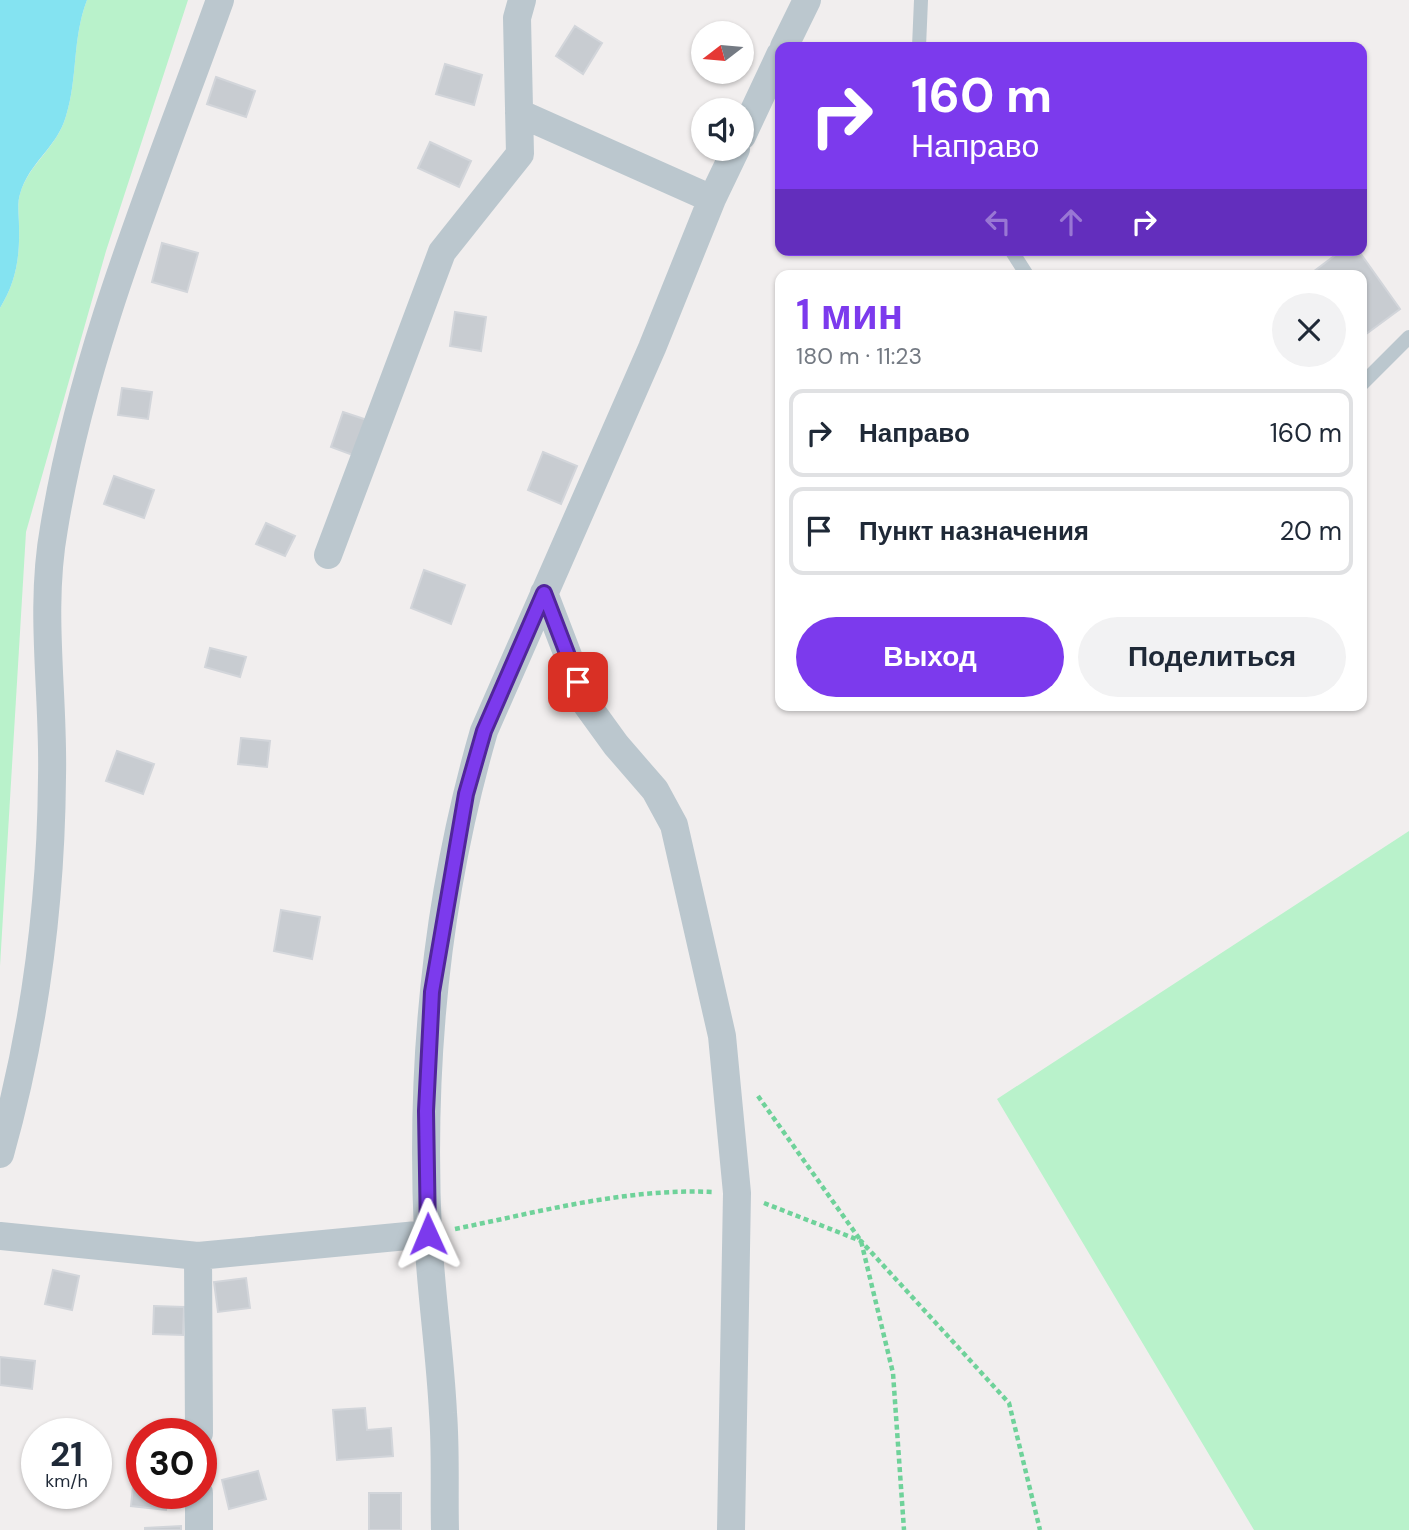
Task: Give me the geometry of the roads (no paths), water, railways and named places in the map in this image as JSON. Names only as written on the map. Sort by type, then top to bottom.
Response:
[{"type":"street","points":[[0,1154],[16,1097],[42,940],[52,776],[46,647],[53,529],[97,340],[220,0]]},
{"type":"street","points":[[328,555],[442,252],[520,154],[517,18],[522,0]]},
{"type":"street","points":[[786,42],[807,0]]},
{"type":"street","points":[[754,110],[775,66]]},
{"type":"street","points":[[519,113],[712,199]]},
{"type":"street","points":[[445,1530],[443,1414],[428,1234],[426,1111],[432,992],[466,794],[484,731],[652,348],[712,199],[730,161]]},
{"type":"street","points":[[544,593],[587,705],[616,746],[655,790],[674,825],[722,1036],[737,1193],[731,1530]]},
{"type":"street","points":[[0,1237],[198,1256],[428,1234]]},
{"type":"street","points":[[198,1256],[199,1418]]},
{"type":"street","points":[[199,1509],[199,1530]]},
{"type":"lane","points":[[919,42],[921,0]]},
{"type":"lane","points":[[1367,379],[1409,337]]},
{"type":"water","points":[[0,0],[87,0],[79,29],[66,116],[56,137],[24,183],[20,194],[16,269],[0,308]]}]
